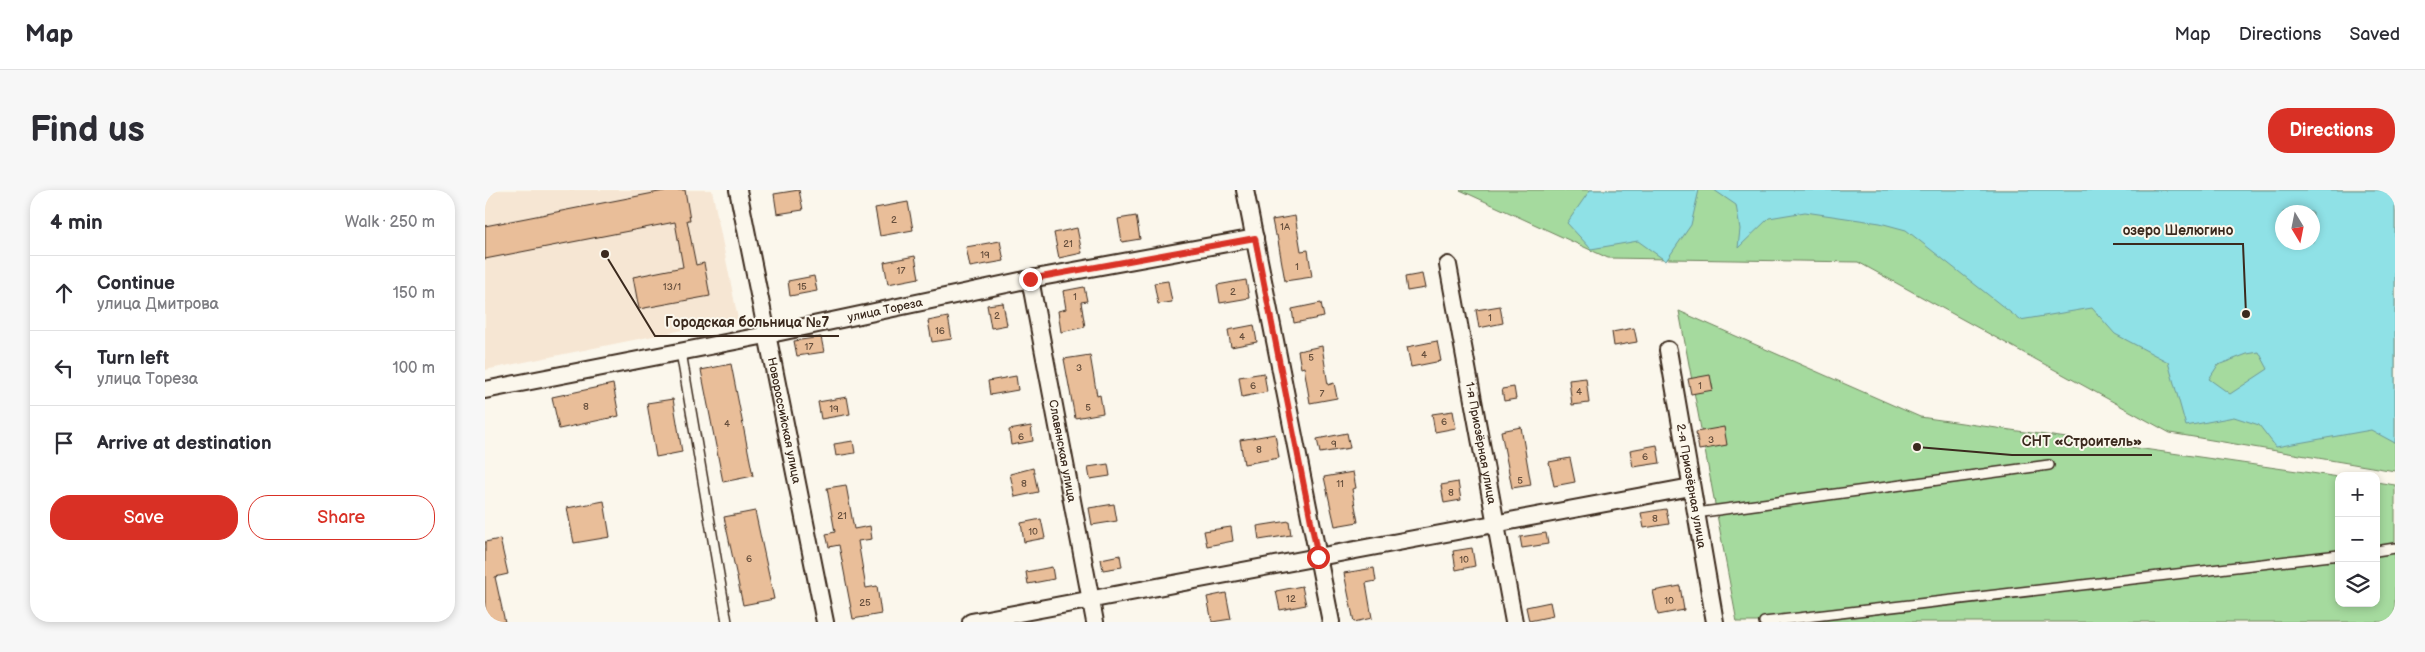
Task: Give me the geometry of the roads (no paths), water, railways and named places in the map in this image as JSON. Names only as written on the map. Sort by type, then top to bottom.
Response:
[{"type":"street","name":"Новороссийская улица","points":[[738,190],[825,622]]},
{"type":"street","points":[[1245,190],[1331,622]]},
{"type":"street","name":"улица Тореза","points":[[485,390],[766,335],[1030,279],[1255,238]]},
{"type":"street","name":"1-я Приозёрная улица","points":[[1448,265],[1514,622]]},
{"type":"street","name":"Славянская улица","points":[[1030,279],[1095,622]]},
{"type":"street","name":"2-я Приозёрная улица","points":[[1668,350],[1715,622]]},
{"type":"street","points":[[971,622],[1691,487]]},
{"type":"lane","points":[[681,352],[727,622]]},
{"type":"lane","points":[[1696,512],[2049,465]]},
{"type":"lane","points":[[2380,550],[2395,548]]},
{"type":"lane","points":[[1764,622],[2335,555]]},
{"type":"water","points":[[1590,190],[1699,190],[1691,225],[1666,261],[1638,241],[1591,249],[1567,223]]},
{"type":"water","points":[[1714,190],[2395,190],[2395,443],[2371,430],[2276,447],[2259,425],[2234,417],[2186,426],[2168,362],[2115,334],[2092,308],[2020,320],[1906,230],[1880,223],[1805,212],[1769,218],[1738,248],[1740,229],[1736,205]],"holes":[[[2259,352],[2268,369],[2230,394],[2209,379],[2218,365],[2247,354]]]},
{"type":"place","name":"Городская больница №7","points":[[605,254]]},
{"type":"place","name":"озеро Шелюгино","points":[[2246,314]]},
{"type":"place","name":"СНТ «Строитель»","points":[[1917,447]]}]
